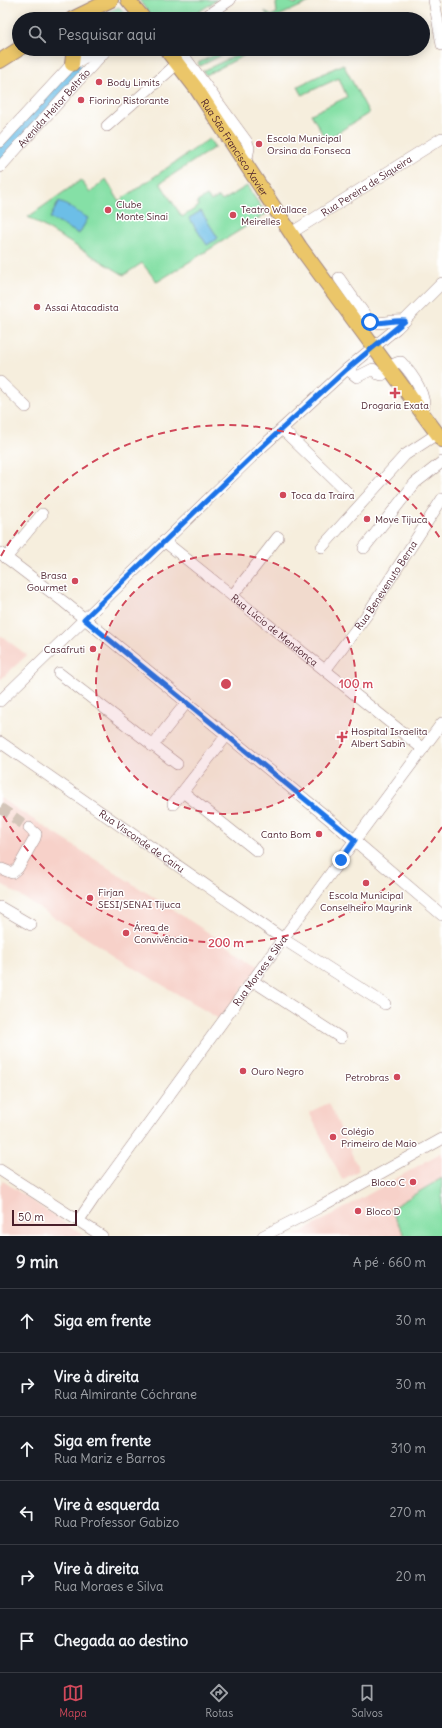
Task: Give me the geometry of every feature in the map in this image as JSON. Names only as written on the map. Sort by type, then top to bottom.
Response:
[{"type":"main road","points":[[86,12],[111,0]]},
{"type":"main road","points":[[128,0],[138,12]]},
{"type":"main road","points":[[0,61],[12,53]]},
{"type":"main road","points":[[72,64],[74,56]]},
{"type":"main road","name":"Rua São Francisco Xavier","points":[[172,56],[246,163],[292,233],[440,437]]},
{"type":"street","points":[[213,12],[230,0]]},
{"type":"street","points":[[434,0],[442,45]]},
{"type":"street","name":"Avenida Heitor Beltrão","points":[[0,142],[72,64],[87,56]]},
{"type":"street","name":"Avenida Heitor Beltrão","points":[[0,167],[101,56]]},
{"type":"street","points":[[184,56],[247,142],[249,148],[246,163]]},
{"type":"street","points":[[107,126],[178,63]]},
{"type":"street","name":"Rua Pereira de Siqueira","points":[[292,233],[442,138]]},
{"type":"street","points":[[339,278],[370,322],[377,324],[393,320],[405,321]]},
{"type":"street","points":[[0,701],[164,541],[282,429],[347,369],[405,321],[442,283]]},
{"type":"street","points":[[347,369],[357,377],[373,369],[378,374],[382,375],[389,368]]},
{"type":"street","points":[[0,382],[26,407]]},
{"type":"street","points":[[282,429],[348,494]]},
{"type":"street","points":[[322,547],[405,455],[440,437]]},
{"type":"street","points":[[364,548],[415,484],[442,462]]},
{"type":"street","name":"Rua Benevenuto Berna","points":[[326,670],[366,616],[442,499]]},
{"type":"street","points":[[42,514],[3,555],[187,702],[355,840],[442,915]]},
{"type":"street","points":[[233,595],[278,537]]},
{"type":"street","name":"Rua Lúcio de Mendonça","points":[[164,541],[423,749]]},
{"type":"street","points":[[59,673],[177,764]]},
{"type":"street","points":[[152,746],[187,702]]},
{"type":"street","name":"Rua Moraes e Silva","points":[[79,1220],[355,840],[442,723]]},
{"type":"street","points":[[173,804],[227,735]]},
{"type":"street","name":"Rua Visconde de Cairu","points":[[0,742],[283,939],[385,1004]]},
{"type":"street","points":[[183,792],[257,851]]},
{"type":"street","points":[[2,869],[6,872],[12,873],[18,868],[35,838],[36,834],[30,828]]},
{"type":"street","points":[[0,908],[31,925]]},
{"type":"street","points":[[253,981],[341,1038]]},
{"type":"street","points":[[263,1236],[318,1208],[442,1139]]},
{"type":"street","points":[[0,1170],[102,1236]]},
{"type":"shaded area","points":[[0,635],[27,655],[0,680]]},
{"type":"shaded area","name":"Firjan SESI/SENAI Tijuca","points":[[0,798],[260,966],[219,1019],[121,960],[0,883]]},
{"type":"shaded area","name":"Colégio Primeiro de Maio","points":[[329,1103],[359,1170],[342,1180],[309,1112]]},
{"type":"shaded area","points":[[442,1152],[442,1236],[295,1236],[385,1185]]},
{"type":"shaded area","points":[[3,1181],[84,1236],[0,1236],[0,1185]]},
{"type":"green space","points":[[139,0],[217,0],[199,12],[148,12]]},
{"type":"green space","points":[[278,0],[287,0],[295,4],[303,0],[314,0],[287,12],[277,12],[276,4]]},
{"type":"green space","points":[[119,7],[124,12],[108,12]]},
{"type":"green space","points":[[212,56],[220,56],[200,66],[198,63]]},
{"type":"green space","points":[[234,56],[243,56],[206,75],[203,71]]},
{"type":"green space","points":[[343,64],[369,113],[326,140],[311,114],[347,97],[339,78],[302,95],[298,86]]},
{"type":"green space","name":"Clube Monte Sinai","points":[[209,139],[215,147],[160,183],[182,217],[199,206],[197,202],[207,196],[211,201],[219,197],[222,201],[247,186],[266,214],[157,282],[142,263],[124,275],[28,217],[81,180],[90,193],[106,179],[119,201]]},
{"type":"green space","points":[[442,1178],[442,1236],[405,1236],[390,1209]]},
{"type":"water","points":[[59,201],[88,218],[79,234],[50,218]]},
{"type":"water","points":[[201,211],[218,238],[207,245],[189,218]]},
{"type":"waterway","points":[[0,153],[75,71]]},
{"type":"tunnel","points":[[0,808],[29,828]]},
{"type":"place","name":"Body Limits","points":[[99,82]]},
{"type":"place","name":"Fiorino Ristorante","points":[[81,100]]},
{"type":"place","name":"Escola Municipal Orsina da Fonseca","points":[[259,144]]},
{"type":"place","name":"Clube Monte Sinai","points":[[108,210]]},
{"type":"place","name":"Teatro Wallace Meirelles","points":[[233,215]]},
{"type":"place","name":"Assaí Atacadista","points":[[37,307]]},
{"type":"place","name":"Drogaria Exata","points":[[395,393]]},
{"type":"place","name":"Toca da Traíra","points":[[283,495]]},
{"type":"place","name":"Move Tijuca","points":[[367,519]]},
{"type":"place","name":"Brasa Gourmet","points":[[75,581]]},
{"type":"place","name":"Casafruti","points":[[93,649]]},
{"type":"place","name":"Hospital Israelita Albert Sabin","points":[[342,737]]},
{"type":"place","name":"Canto Bom","points":[[319,834]]},
{"type":"place","name":"Escola Municipal Conselheiro Mayrink","points":[[366,883]]},
{"type":"place","name":"Firjan SESI/SENAI Tijuca","points":[[90,898]]},
{"type":"place","name":"Área de Convivência","points":[[126,933]]},
{"type":"place","name":"Ouro Negro","points":[[243,1071]]},
{"type":"place","name":"Petrobras","points":[[397,1077]]},
{"type":"place","name":"Colégio Primeiro de Maio","points":[[333,1137]]},
{"type":"place","name":"Bloco C","points":[[413,1182]]},
{"type":"place","name":"Bloco D","points":[[358,1211]]},
{"type":"route","points":[[341,860],[355,840],[84,619],[262,447],[347,369],[405,321],[393,320],[377,324],[370,322]]}]
